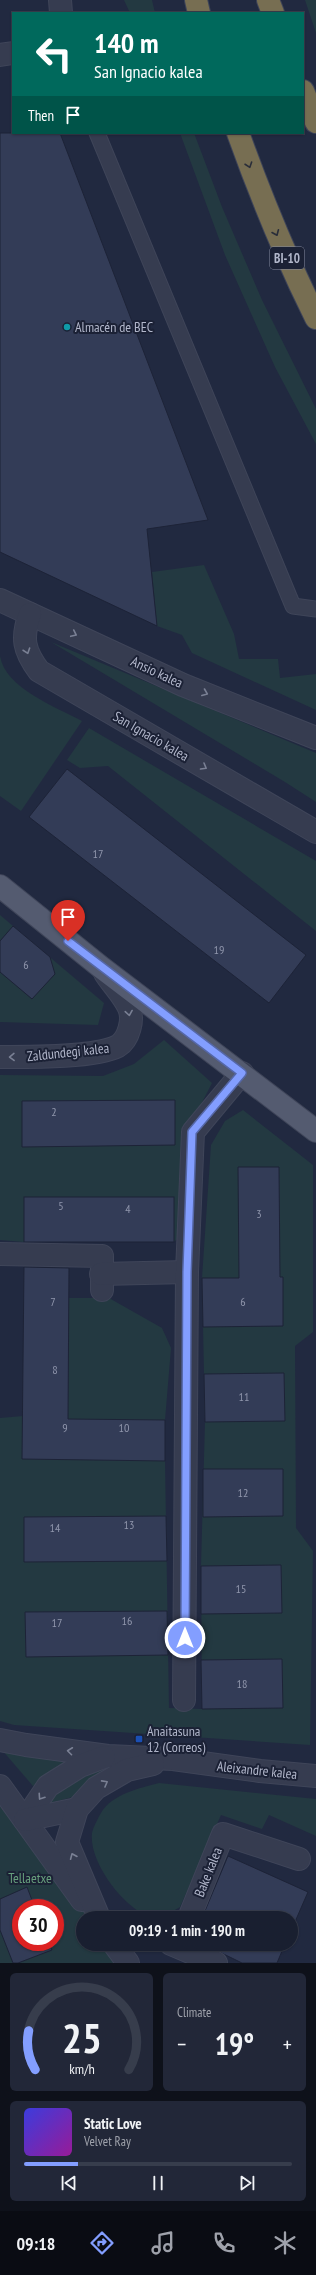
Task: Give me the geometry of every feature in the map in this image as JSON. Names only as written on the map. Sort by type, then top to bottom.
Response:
[{"type":"highway","points":[[196,0],[199,12]]},
{"type":"highway","points":[[268,0],[273,12]]},
{"type":"highway","points":[[304,93],[316,122]]},
{"type":"highway","name":"BI-10","points":[[238,134],[261,197],[295,276],[316,318]]},
{"type":"main road","points":[[0,886],[102,968],[242,1073],[316,1131]]},
{"type":"street","points":[[60,0],[61,12]]},
{"type":"street","points":[[0,55],[12,53]]},
{"type":"street","name":"Ansio kalea","points":[[0,600],[183,685],[316,738]]},
{"type":"street","name":"San Ignacio kalea","points":[[30,614],[24,628],[25,646],[30,659],[39,671],[316,832]]},
{"type":"street","name":"Zaldundegi kalea","points":[[0,1057],[52,1056],[96,1051],[119,1045],[131,1029],[130,1008],[102,968]]},
{"type":"street","points":[[184,1700],[187,1272],[192,1132],[242,1073]]},
{"type":"street","points":[[0,1254],[102,1256],[102,1282],[132,1273],[187,1272]]},
{"type":"street","name":"Aleixandre kalea","points":[[0,1740],[26,1746],[108,1756],[173,1759],[260,1772],[316,1776]]},
{"type":"street","name":"Aleixandre kalea","points":[[25,1820],[48,1786],[80,1766],[108,1756]]},
{"type":"street","name":"Aleixandre kalea","points":[[96,1911],[67,1842],[77,1809],[96,1788],[127,1770],[173,1759]]},
{"type":"street","points":[[0,1786],[90,1911]]},
{"type":"street","points":[[25,1820],[77,1809]]},
{"type":"street","name":"Bake kalea","points":[[192,1911],[223,1834],[299,1859]]},
{"type":"street","points":[[189,1951],[216,1963]]},
{"type":"lane","points":[[97,134],[293,606],[316,609]]},
{"type":"green space","points":[[124,0],[152,0],[155,12],[130,12]]},
{"type":"green space","points":[[305,0],[316,0],[316,33]]},
{"type":"green space","points":[[180,134],[194,134],[222,207],[262,300],[316,409],[316,444],[275,367],[225,255]]},
{"type":"green space","points":[[204,565],[234,634],[239,659],[278,659],[280,678],[316,674],[316,710],[192,653],[182,635],[157,626],[152,572]]},
{"type":"green space","points":[[51,642],[316,753],[316,802],[285,782]]},
{"type":"green space","points":[[0,656],[4,667],[11,678],[21,687],[46,703],[82,721],[21,811],[0,796]]},
{"type":"green space","points":[[89,728],[316,861],[316,931],[108,766],[80,768],[67,760]]},
{"type":"green space","points":[[0,915],[104,1003],[98,1025],[0,1022]]},
{"type":"green space","points":[[164,1040],[212,1083],[188,1130],[185,1231],[174,1242],[174,1197],[25,1197],[24,1242],[0,1240],[0,1075],[103,1076],[134,1064]]},
{"type":"green space","points":[[243,1110],[313,1165],[313,1332],[295,1346],[296,1528],[313,1551],[310,1745],[14,1725],[0,1721],[0,1418],[23,1416],[69,1298],[109,1298],[162,1328],[171,1348],[165,1420],[169,1708],[202,1709],[201,1566],[205,1422],[202,1278],[211,1145],[225,1121]]},
{"type":"green space","points":[[2,1750],[72,1759],[33,1786]]},
{"type":"green space","points":[[107,1766],[73,1797],[50,1803],[57,1791]]},
{"type":"green space","points":[[159,1783],[316,1799],[316,1836],[269,1815],[262,1829],[221,1815],[180,1907],[173,1911],[138,1911],[123,1898],[107,1878],[95,1855],[92,1844],[92,1833],[101,1813],[106,1806],[119,1796]]},
{"type":"green space","name":"Tellaetxe","points":[[0,1789],[90,1911],[76,1911],[76,1951],[120,1951],[129,1963],[0,1963]]},
{"type":"building","name":"Almacén de BEC","points":[[0,133],[60,134],[208,520],[147,529],[157,626],[0,552]]},
{"type":"building","points":[[67,769],[306,955],[269,1003],[29,817]]},
{"type":"building","points":[[13,926],[50,957],[55,974],[32,999],[0,972],[0,941]]},
{"type":"building","points":[[175,1100],[175,1145],[22,1147],[22,1101]]},
{"type":"building","points":[[238,1167],[279,1167],[280,1277],[283,1277],[283,1326],[203,1327],[202,1278],[239,1278]]},
{"type":"building","points":[[24,1197],[174,1197],[174,1242],[24,1242]]},
{"type":"building","points":[[24,1267],[69,1268],[68,1419],[165,1420],[165,1461],[22,1459]]},
{"type":"building","points":[[284,1373],[285,1421],[205,1422],[204,1374]]},
{"type":"building","points":[[203,1469],[283,1469],[283,1516],[203,1517]]},
{"type":"building","points":[[166,1516],[167,1561],[24,1562],[24,1517]]},
{"type":"building","points":[[281,1565],[282,1613],[201,1614],[201,1566]]},
{"type":"building","points":[[167,1611],[168,1655],[26,1657],[25,1612]]},
{"type":"building","points":[[282,1659],[283,1708],[202,1709],[201,1660]]},
{"type":"building","points":[[228,1856],[308,1892],[298,1915],[298,1911],[205,1911]]},
{"type":"building","points":[[27,1887],[32,1899],[12,1899],[12,1951],[49,1951],[18,1963],[13,1963],[0,1930],[0,1899]]},
{"type":"building","points":[[217,1951],[282,1951],[277,1963],[242,1963]]},
{"type":"place","name":"Almacén de BEC","points":[[67,327]]},
{"type":"place","name":"Anaitasuna 12 (Correos)","points":[[139,1739]]},
{"type":"route","points":[[68,941],[242,1073],[229,1086],[192,1132],[187,1272],[185,1638]]}]
